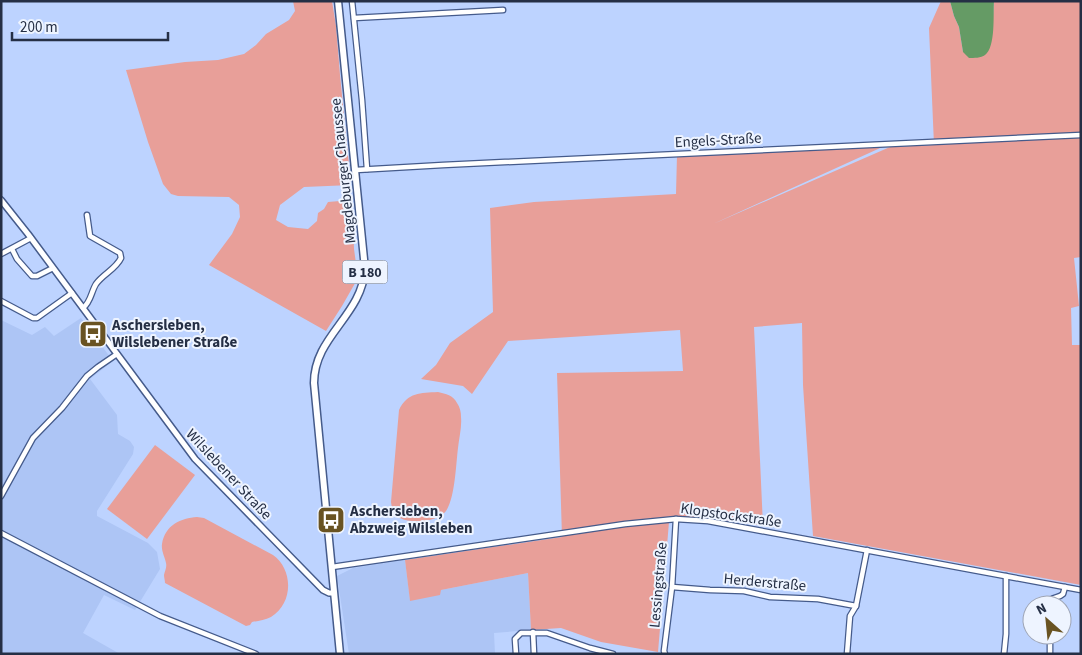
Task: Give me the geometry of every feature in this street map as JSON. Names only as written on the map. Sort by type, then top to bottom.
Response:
[{"type":"main road","name":"Magdeburger Chaussee","points":[[338,1],[364,258],[364,278],[360,292],[353,306],[319,355],[314,372],[314,390],[340,654]]},
{"type":"street","points":[[352,1],[367,169]]},
{"type":"street","points":[[354,18],[503,10]]},
{"type":"street","name":"Engels-Straße","points":[[356,170],[1081,135]]},
{"type":"street","name":"Wilslebener Straße","points":[[1,200],[206,472],[323,590],[334,593]]},
{"type":"street","points":[[83,308],[88,302],[96,284],[116,266],[121,258],[120,253],[90,236],[87,214]]},
{"type":"street","points":[[1,254],[12,249],[30,236]]},
{"type":"street","points":[[12,249],[17,259],[32,276],[37,276],[53,268]]},
{"type":"street","points":[[1,301],[33,318],[37,318],[72,293]]},
{"type":"street","points":[[1,496],[33,438],[62,408],[87,376],[117,354]]},
{"type":"street","name":"Klopstockstraße","points":[[332,567],[642,521],[676,519],[708,521],[1081,590]]},
{"type":"street","name":"Lessingstraße","points":[[665,654],[672,587],[676,519]]},
{"type":"street","points":[[1,533],[160,616],[256,654]]},
{"type":"street","points":[[847,654],[850,616],[856,606],[867,550]]},
{"type":"street","points":[[1004,654],[1006,576]]},
{"type":"street","name":"Herderstraße","points":[[672,587],[738,590],[770,597],[818,599],[856,606]]},
{"type":"street","points":[[1062,595],[1064,587]]},
{"type":"street","points":[[533,632],[534,654]]},
{"type":"street","points":[[516,654],[515,640],[521,633],[533,632],[547,633],[613,654]]},
{"type":"shaded area","points":[[293,1],[332,1],[336,26],[351,185],[304,187],[280,205],[276,220],[288,227],[308,229],[317,221],[318,213],[324,209],[328,202],[352,200],[354,249],[358,278],[326,331],[209,265],[232,234],[240,217],[239,205],[229,197],[178,196],[171,194],[163,184],[126,70],[185,62],[218,60],[244,54],[266,34],[289,20],[295,11]]},
{"type":"shaded area","points":[[941,1],[950,1],[959,27],[963,52],[992,31],[994,1],[1081,1],[1081,257],[1074,258],[1079,306],[1071,308],[1072,345],[1081,345],[1081,585],[813,536],[803,385],[802,323],[754,327],[763,526],[717,519],[671,516],[658,652],[601,642],[561,628],[531,630],[528,573],[441,590],[440,595],[410,601],[405,560],[562,537],[557,373],[683,371],[680,330],[508,341],[472,394],[463,386],[421,379],[436,365],[450,343],[493,312],[490,208],[534,202],[676,194],[677,155],[889,144],[713,224],[890,147],[934,145],[929,28]]},
{"type":"shaded area","points":[[950,1],[994,1],[991,45],[985,55],[969,58],[963,52],[959,27]]},
{"type":"shaded area","points":[[81,318],[113,361],[90,379],[117,415],[118,434],[130,441],[134,447],[133,454],[97,511],[97,516],[148,543],[157,552],[160,569],[135,610],[104,595],[83,633],[120,654],[1,654],[1,320],[32,335],[45,327],[54,336]]},
{"type":"shaded area","points":[[438,392],[453,398],[459,406],[461,413],[455,481],[451,498],[446,511],[437,518],[424,521],[405,520],[394,513],[391,502],[399,410],[406,400],[415,395]]},
{"type":"shaded area","points":[[155,445],[195,475],[147,539],[107,509]]},
{"type":"shaded area","points":[[197,517],[204,518],[273,555],[280,561],[287,577],[288,586],[287,595],[279,611],[271,617],[252,622],[246,626],[165,583],[166,565],[162,547],[166,532],[180,521]]},
{"type":"shaded area","points":[[405,560],[410,600],[441,590],[528,573],[531,630],[494,633],[495,654],[349,654],[337,576],[353,568]]},
{"type":"place","name":"Aschersleben, Wilslebener Straße","points":[[93,334]]},
{"type":"place","name":"Aschersleben, Abzweig Wilsleben","points":[[331,520]]}]
